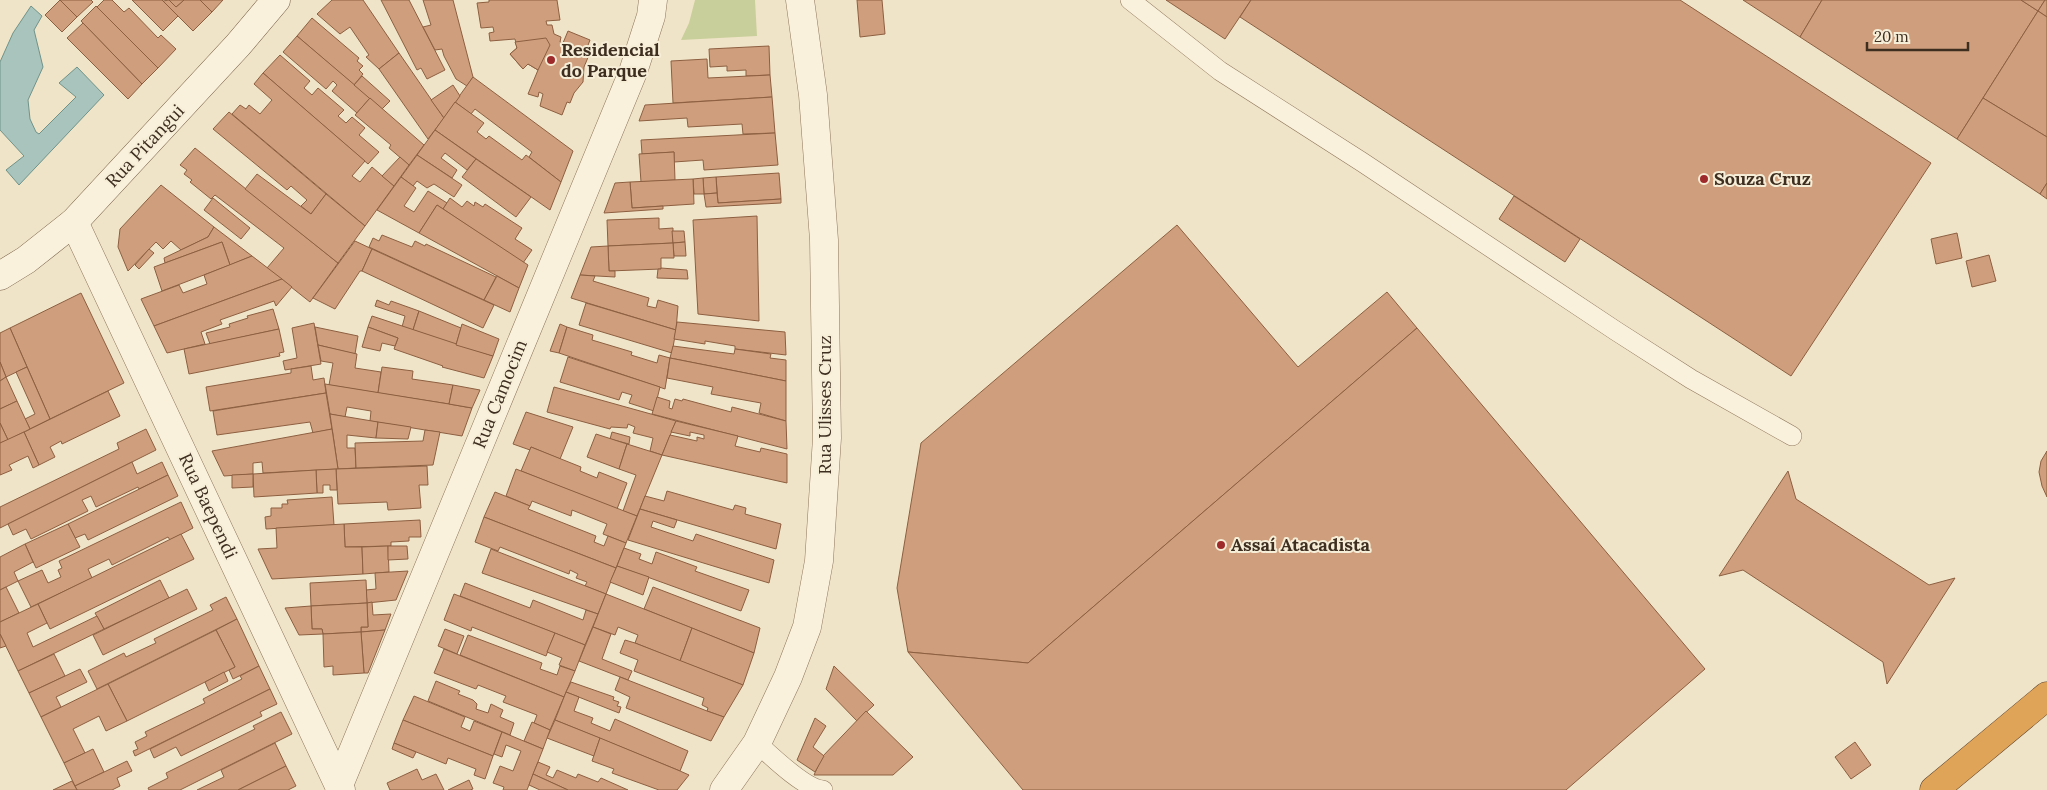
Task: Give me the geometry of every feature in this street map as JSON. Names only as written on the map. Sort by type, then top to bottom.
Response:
[{"type":"highway","points":[[1934,790],[2047,696]]},
{"type":"street","name":"Rua Pitangui","points":[[0,276],[26,260],[74,222],[238,45],[276,0]]},
{"type":"street","name":"Rua Camocim","points":[[340,788],[634,72],[653,0]]},
{"type":"street","name":"Rua Ulisses Cruz","points":[[724,790],[757,743],[788,677],[807,627],[819,561],[826,447],[824,240],[813,95],[800,0]]},
{"type":"street","name":"Rua Baependi","points":[[74,222],[340,788]]},
{"type":"lane","points":[[1130,0],[1220,71],[1370,167],[1691,379],[1792,436]]},
{"type":"lane","points":[[757,743],[781,765],[815,790],[822,790]]},
{"type":"green space","points":[[695,0],[755,0],[757,36],[681,40],[689,23]]},
{"type":"water","points":[[31,6],[42,16],[34,30],[43,67],[28,100],[30,119],[36,132],[39,134],[76,97],[59,83],[77,67],[104,95],[19,185],[6,170],[24,156],[0,130],[0,62],[13,33]]},
{"type":"building","points":[[60,0],[91,0],[93,2],[77,17]]},
{"type":"building","points":[[60,0],[77,17],[62,32],[45,15]]},
{"type":"building","points":[[104,0],[112,0],[124,12],[129,8],[158,38],[161,35],[176,49],[158,68],[97,7]]},
{"type":"building","points":[[132,0],[162,0],[178,16],[163,31]]},
{"type":"building","points":[[169,0],[176,7],[184,0],[200,0],[212,12],[193,31],[163,1]]},
{"type":"building","points":[[169,0],[184,0],[176,7]]},
{"type":"building","points":[[200,0],[223,0],[212,12]]},
{"type":"building","points":[[332,0],[363,0],[399,53],[379,69],[366,57],[369,55],[350,27],[340,34],[317,14]]},
{"type":"building","points":[[381,0],[409,0],[445,70],[427,79],[421,68],[417,70]]},
{"type":"building","points":[[423,0],[453,0],[473,77],[467,86],[456,79],[442,49],[435,50],[423,27],[431,25]]},
{"type":"building","name":"Residencial do Parque","points":[[489,0],[557,0],[560,20],[546,21],[547,25],[552,25],[554,34],[561,37],[560,42],[563,43],[568,31],[590,40],[585,53],[589,55],[584,67],[583,82],[574,93],[570,103],[567,102],[562,115],[540,106],[543,94],[539,92],[538,97],[528,94],[538,70],[528,64],[523,69],[510,54],[517,48],[515,39],[490,41],[489,33],[494,32],[493,27],[481,28],[477,3],[489,2]]},
{"type":"building","points":[[857,0],[882,0],[885,34],[860,37]]},
{"type":"building","points":[[1166,0],[1251,0],[1225,39]]},
{"type":"building","name":"Souza Cruz","points":[[1251,0],[1680,0],[1931,163],[1791,376],[1240,17]]},
{"type":"building","points":[[1743,0],[1822,0],[1800,37]]},
{"type":"building","points":[[1822,0],[2021,0],[2038,11],[1957,139],[1800,37]]},
{"type":"building","points":[[2021,0],[2045,0],[2038,11]]},
{"type":"building","points":[[2045,0],[2047,0],[2047,17],[2038,11]]},
{"type":"building","points":[[96,6],[158,68],[142,84],[81,21]]},
{"type":"building","points":[[2038,11],[2047,17],[2047,137],[1983,98]]},
{"type":"building","points":[[312,18],[359,58],[357,61],[363,66],[359,70],[363,74],[354,85],[297,36]]},
{"type":"building","points":[[83,23],[142,84],[128,99],[67,38]]},
{"type":"building","points":[[297,36],[370,98],[357,113],[332,91],[337,85],[333,81],[326,89],[283,52]]},
{"type":"building","points":[[546,38],[550,45],[538,70],[528,64],[523,69],[510,54],[517,48],[515,42]]},
{"type":"building","points":[[769,46],[770,75],[746,76],[746,70],[727,71],[727,66],[710,67],[709,49]]},
{"type":"building","points":[[399,53],[444,118],[428,139],[379,69]]},
{"type":"building","points":[[280,55],[310,81],[304,88],[312,95],[318,88],[344,110],[338,116],[346,123],[352,117],[365,128],[359,135],[379,152],[368,164],[263,73]]},
{"type":"building","points":[[707,59],[708,78],[770,75],[772,97],[673,103],[671,61]]},
{"type":"building","points":[[263,73],[365,161],[352,176],[360,182],[372,167],[394,186],[365,226],[232,114],[240,105],[246,109],[249,105],[260,114],[272,100],[254,84]]},
{"type":"building","points":[[362,76],[390,101],[382,109],[354,85]]},
{"type":"building","points":[[473,77],[573,151],[561,182],[529,157],[532,152],[475,109],[471,114],[455,102]]},
{"type":"building","points":[[453,85],[460,96],[444,118],[431,100]]},
{"type":"building","points":[[772,97],[775,133],[743,134],[742,124],[688,127],[687,118],[639,121],[645,105]]},
{"type":"building","points":[[370,98],[424,145],[409,165],[389,148],[391,145],[355,115]]},
{"type":"building","points":[[1983,98],[2047,137],[2047,183],[2040,194],[1957,139]]},
{"type":"building","points":[[455,102],[484,123],[477,132],[486,139],[489,136],[522,160],[526,155],[561,182],[550,210],[435,130]]},
{"type":"building","points":[[229,112],[326,194],[311,214],[301,206],[307,200],[291,186],[287,190],[213,129]]},
{"type":"building","points":[[435,130],[476,159],[467,170],[445,153],[441,158],[457,170],[452,178],[417,155]]},
{"type":"building","points":[[775,133],[778,165],[704,170],[703,160],[674,162],[674,152],[642,154],[641,140]]},
{"type":"building","points":[[195,148],[338,263],[310,302],[267,268],[284,248],[215,195],[211,199],[190,182],[192,180],[184,174],[187,170],[180,165]]},
{"type":"building","points":[[674,152],[675,180],[641,182],[639,154]]},
{"type":"building","points":[[417,155],[462,185],[454,197],[434,184],[427,188],[417,181],[413,186],[401,177]]},
{"type":"building","points":[[400,157],[409,165],[394,186],[382,176]]},
{"type":"building","points":[[476,159],[531,197],[516,217],[462,177]]},
{"type":"building","points":[[779,173],[781,199],[718,203],[716,177]]},
{"type":"building","points":[[257,174],[311,214],[326,194],[365,226],[338,263],[245,189]]},
{"type":"building","points":[[401,177],[416,188],[404,206],[414,212],[428,191],[447,203],[443,209],[437,205],[419,233],[377,210]]},
{"type":"building","points":[[716,177],[717,193],[704,194],[703,178]]},
{"type":"building","points":[[703,178],[704,194],[694,194],[693,179]]},
{"type":"building","points":[[693,179],[694,204],[632,208],[630,182]]},
{"type":"building","points":[[630,182],[632,208],[663,206],[663,209],[604,213],[615,183]]},
{"type":"building","points":[[2047,183],[2047,199],[2040,194]]},
{"type":"building","points":[[161,185],[214,227],[208,237],[181,250],[171,241],[163,249],[156,242],[128,271],[118,247],[120,229]]},
{"type":"building","points":[[717,193],[718,203],[781,199],[781,203],[706,207],[704,194]]},
{"type":"building","points":[[1514,196],[1580,239],[1565,262],[1499,219]]},
{"type":"building","points":[[213,198],[250,228],[241,239],[204,210]]},
{"type":"building","points":[[450,198],[462,207],[467,201],[474,206],[475,202],[483,207],[485,204],[522,228],[515,239],[532,250],[523,263],[443,209]]},
{"type":"building","points":[[437,205],[528,265],[519,288],[419,233]]},
{"type":"building","points":[[757,216],[759,321],[698,314],[693,220]]},
{"type":"building","points":[[659,218],[659,229],[673,228],[673,243],[608,246],[607,220]]},
{"type":"building","points":[[1177,225],[1298,367],[1387,292],[1417,328],[1028,663],[908,652],[897,588],[921,443]]},
{"type":"building","points":[[214,227],[252,256],[230,265],[222,242],[165,263],[164,258],[208,237]]},
{"type":"building","points":[[672,231],[684,231],[685,242],[673,243]]},
{"type":"building","points":[[1957,233],[1962,258],[1936,264],[1931,239]]},
{"type":"building","points":[[382,235],[412,247],[415,241],[425,246],[426,244],[496,277],[484,300],[369,247],[373,238],[379,241]]},
{"type":"building","points":[[355,241],[372,249],[362,271],[360,271],[335,309],[313,298]]},
{"type":"building","points":[[222,242],[230,265],[162,291],[154,267]]},
{"type":"building","points":[[685,242],[686,256],[674,256],[673,243]]},
{"type":"building","points":[[673,243],[674,258],[661,258],[661,269],[609,271],[608,246]]},
{"type":"building","points":[[608,246],[609,271],[615,271],[615,277],[580,275],[591,247]]},
{"type":"building","points":[[149,249],[154,253],[139,269],[135,265]]},
{"type":"building","points":[[372,249],[494,305],[483,328],[362,271]]},
{"type":"building","points":[[1989,255],[1996,281],[1972,287],[1966,261]]},
{"type":"building","points":[[252,256],[282,279],[154,326],[141,299],[179,285],[183,293],[207,284],[204,275]]},
{"type":"building","points":[[658,269],[687,270],[688,279],[657,278]]},
{"type":"building","points":[[580,275],[595,276],[593,281],[649,298],[647,306],[656,308],[658,300],[678,306],[676,330],[571,298]]},
{"type":"building","points":[[497,276],[519,288],[510,312],[484,300]]},
{"type":"building","points":[[282,279],[292,287],[276,306],[274,301],[220,320],[222,324],[201,332],[205,344],[167,353],[154,326]]},
{"type":"building","points":[[81,293],[124,383],[50,419],[10,328]]},
{"type":"building","points":[[377,300],[389,305],[391,301],[419,311],[413,330],[402,327],[405,316],[375,306]]},
{"type":"building","points":[[586,303],[676,330],[672,353],[579,325]]},
{"type":"building","points":[[273,309],[279,329],[210,344],[206,333],[230,327],[229,324],[248,318],[247,316]]},
{"type":"building","points":[[419,311],[461,328],[456,345],[413,330]]},
{"type":"building","points":[[372,316],[493,356],[484,378],[442,367],[394,349],[398,338],[368,327]]},
{"type":"building","points":[[677,322],[785,332],[786,355],[735,349],[735,346],[705,341],[705,344],[674,339]]},
{"type":"building","points":[[314,323],[321,364],[285,370],[283,361],[297,358],[292,328]]},
{"type":"building","points":[[462,324],[499,339],[493,356],[456,345]]},
{"type":"building","points":[[560,324],[567,327],[559,353],[550,351]]},
{"type":"building","points":[[315,327],[358,336],[355,354],[318,345]]},
{"type":"building","points":[[368,327],[398,338],[395,346],[382,343],[380,351],[362,347]]},
{"type":"building","points":[[567,327],[593,335],[592,340],[632,352],[631,355],[657,363],[659,355],[670,358],[665,389],[559,353]]},
{"type":"building","points":[[10,328],[27,367],[6,377],[0,362],[0,333]]},
{"type":"building","points":[[1417,328],[1705,669],[1566,790],[1023,790],[908,652],[1028,663]]},
{"type":"building","points":[[279,329],[284,352],[279,353],[280,356],[189,374],[184,349]]},
{"type":"building","points":[[318,345],[357,354],[355,368],[381,372],[378,393],[329,385],[333,363],[321,361]]},
{"type":"building","points":[[673,346],[734,354],[735,349],[771,354],[770,358],[786,360],[786,381],[670,358]]},
{"type":"building","points":[[568,357],[660,387],[654,411],[629,403],[632,395],[622,392],[619,400],[560,382]]},
{"type":"building","points":[[670,358],[786,381],[786,421],[759,413],[761,403],[711,394],[713,387],[667,378]]},
{"type":"building","points":[[0,362],[6,377],[0,381]]},
{"type":"building","points":[[311,366],[313,380],[324,378],[326,393],[210,411],[206,387],[291,373],[291,369]]},
{"type":"building","points":[[27,367],[50,419],[30,429],[25,419],[35,414],[16,372]]},
{"type":"building","points":[[382,367],[413,371],[412,379],[453,385],[449,404],[378,393]]},
{"type":"building","points":[[6,377],[17,401],[0,409],[0,381]]},
{"type":"building","points":[[325,384],[472,408],[462,436],[370,421],[371,411],[347,407],[345,417],[330,414]]},
{"type":"building","points":[[453,385],[480,390],[472,408],[449,404]]},
{"type":"building","points":[[554,387],[676,421],[662,455],[650,451],[653,438],[633,433],[635,427],[628,424],[627,428],[611,427],[610,429],[547,412]]},
{"type":"building","points":[[108,391],[120,416],[62,444],[61,441],[50,447],[55,457],[39,465],[24,432]]},
{"type":"building","points":[[326,393],[332,429],[313,433],[310,422],[217,435],[213,411]]},
{"type":"building","points":[[657,397],[670,401],[669,408],[672,409],[675,399],[682,401],[683,399],[731,412],[732,407],[786,421],[787,449],[652,414]]},
{"type":"building","points":[[17,401],[30,429],[8,440],[0,423],[0,409]]},
{"type":"building","points":[[526,412],[573,427],[560,459],[531,447],[530,450],[513,444]]},
{"type":"building","points":[[330,414],[378,422],[376,438],[347,435],[347,448],[355,448],[356,468],[338,469]]},
{"type":"building","points":[[676,421],[738,436],[735,446],[760,452],[761,448],[787,454],[787,483],[662,455],[670,435],[697,441],[697,437],[704,439],[704,435],[690,432],[690,436],[671,432]]},
{"type":"building","points":[[378,422],[411,427],[408,439],[376,438]]},
{"type":"building","points":[[0,423],[8,440],[0,443]]},
{"type":"building","points":[[146,429],[156,450],[0,528],[0,507],[119,449],[117,443]]},
{"type":"building","points":[[332,429],[338,469],[263,473],[262,462],[253,463],[253,474],[224,476],[212,451]]},
{"type":"building","points":[[425,430],[440,432],[433,465],[356,468],[355,443],[423,441]]},
{"type":"building","points":[[24,432],[39,465],[33,468],[28,456],[9,465],[12,470],[0,475],[0,443]]},
{"type":"building","points":[[612,432],[630,437],[629,444],[610,439]]},
{"type":"building","points":[[596,434],[627,444],[619,469],[587,457]]},
{"type":"building","points":[[627,444],[662,455],[637,516],[623,511],[636,475],[619,469]]},
{"type":"building","points":[[531,447],[581,467],[580,471],[597,478],[599,472],[627,483],[617,509],[521,471]]},
{"type":"building","points":[[2047,451],[2047,497],[2039,472],[2041,461]]},
{"type":"building","points":[[132,462],[137,474],[162,462],[168,475],[96,507],[91,496],[82,500],[88,511],[31,539],[26,529],[13,535],[8,524]]},
{"type":"building","points":[[427,466],[428,485],[419,485],[421,508],[388,510],[387,502],[338,504],[336,469]]},
{"type":"building","points":[[336,469],[337,490],[330,490],[330,485],[323,485],[323,493],[317,493],[316,470]]},
{"type":"building","points":[[516,469],[637,516],[626,543],[603,534],[607,524],[572,510],[571,516],[532,501],[530,506],[506,496]]},
{"type":"building","points":[[316,470],[317,493],[254,497],[253,474]]},
{"type":"building","points":[[1788,471],[1796,499],[1929,585],[1955,578],[1887,684],[1883,662],[1743,570],[1719,576]]},
{"type":"building","points":[[253,474],[253,487],[232,488],[232,475]]},
{"type":"building","points":[[168,475],[178,496],[88,540],[85,534],[75,538],[68,524]]},
{"type":"building","points":[[667,491],[733,510],[735,505],[746,508],[745,514],[781,524],[776,549],[640,509],[645,496],[664,501]]},
{"type":"building","points":[[495,492],[530,506],[528,509],[596,536],[594,542],[604,546],[608,536],[626,543],[616,568],[484,517]]},
{"type":"building","points":[[332,497],[334,525],[266,529],[265,517],[271,516],[271,508],[282,508],[282,504],[288,504],[287,500]]},
{"type":"building","points":[[181,502],[193,528],[170,540],[168,537],[112,565],[109,559],[88,569],[92,578],[31,607],[18,581],[42,570],[48,583],[61,577],[58,570],[62,568],[59,561]]},
{"type":"building","points":[[640,509],[677,520],[674,528],[653,521],[651,527],[693,541],[696,534],[774,560],[769,583],[628,540]]},
{"type":"building","points":[[484,517],[616,568],[606,594],[585,586],[587,582],[576,578],[578,574],[570,570],[569,574],[500,547],[498,551],[475,542]]},
{"type":"building","points":[[420,520],[421,537],[409,537],[409,541],[391,542],[391,546],[345,547],[344,524]]},
{"type":"building","points":[[68,524],[80,547],[36,568],[25,544]]},
{"type":"building","points":[[344,524],[345,547],[362,547],[363,574],[272,579],[258,549],[277,548],[276,528]]},
{"type":"building","points":[[181,534],[194,559],[50,629],[38,604]]},
{"type":"building","points":[[25,544],[33,562],[14,572],[18,581],[0,590],[0,557]]},
{"type":"building","points":[[388,546],[389,572],[363,574],[362,547]]},
{"type":"building","points":[[388,546],[407,546],[408,559],[388,560]]},
{"type":"building","points":[[624,548],[641,554],[639,559],[652,564],[656,552],[697,567],[695,571],[749,590],[741,611],[617,566]]},
{"type":"building","points":[[491,549],[606,594],[598,614],[482,573]]},
{"type":"building","points":[[617,566],[649,577],[643,595],[610,582]]},
{"type":"building","points":[[408,571],[396,600],[367,603],[366,590],[376,589],[375,573]]},
{"type":"building","points":[[160,580],[169,598],[104,629],[95,613]]},
{"type":"building","points":[[366,580],[367,603],[311,606],[310,583]]},
{"type":"building","points":[[465,583],[530,608],[533,600],[583,620],[586,610],[598,614],[585,645],[460,596]]},
{"type":"building","points":[[6,587],[19,613],[0,622],[0,590]]},
{"type":"building","points":[[653,587],[760,628],[754,653],[644,609]]},
{"type":"building","points":[[187,589],[197,609],[103,655],[93,635]]},
{"type":"building","points":[[454,594],[555,633],[546,656],[472,627],[471,631],[444,620]]},
{"type":"building","points":[[606,594],[692,628],[680,661],[635,643],[638,635],[618,627],[615,635],[593,627]]},
{"type":"building","points":[[226,597],[237,619],[97,689],[88,671],[124,653],[126,657],[156,643],[154,639],[213,610],[210,605]]},
{"type":"building","points":[[372,602],[373,615],[391,614],[385,630],[361,632],[361,627],[368,627],[367,603]]},
{"type":"building","points":[[367,603],[368,627],[361,627],[361,632],[323,634],[322,629],[312,629],[311,606]]},
{"type":"building","points":[[38,604],[47,623],[27,633],[33,647],[97,616],[104,629],[18,671],[0,634],[0,622]]},
{"type":"building","points":[[311,606],[312,629],[322,629],[323,634],[299,635],[285,608]]},
{"type":"building","points":[[237,619],[259,666],[233,679],[229,670],[235,667],[216,630]]},
{"type":"building","points":[[593,627],[611,634],[602,659],[632,671],[628,680],[579,661]]},
{"type":"building","points":[[692,628],[754,653],[743,685],[680,661]]},
{"type":"building","points":[[445,629],[464,636],[457,654],[438,646]]},
{"type":"building","points":[[216,630],[235,667],[127,721],[108,684]]},
{"type":"building","points":[[385,630],[368,673],[364,673],[361,632]]},
{"type":"building","points":[[361,632],[364,673],[333,675],[333,666],[324,667],[323,634]]},
{"type":"building","points":[[555,633],[585,645],[575,671],[559,665],[562,658],[547,652]]},
{"type":"building","points":[[0,634],[6,646],[0,648]]},
{"type":"building","points":[[468,635],[542,663],[540,669],[557,675],[560,666],[575,671],[564,697],[460,655]]},
{"type":"building","points":[[625,640],[743,685],[724,717],[707,711],[708,708],[702,705],[704,698],[634,671],[638,660],[620,653]]},
{"type":"building","points":[[444,649],[564,697],[550,730],[534,723],[537,715],[503,702],[506,696],[478,685],[476,689],[434,673]]},
{"type":"building","points":[[54,654],[65,676],[29,693],[18,671]]},
{"type":"building","points":[[259,666],[270,689],[135,756],[133,751],[138,749],[135,742],[147,736],[145,732],[205,703],[203,699],[242,679],[240,676]]},
{"type":"building","points":[[834,666],[874,705],[857,721],[826,689]]},
{"type":"building","points":[[80,669],[87,682],[56,697],[61,707],[41,717],[29,693]]},
{"type":"building","points":[[224,672],[228,681],[209,691],[205,682]]},
{"type":"building","points":[[620,677],[724,717],[711,741],[626,708],[630,697],[615,690]]},
{"type":"building","points":[[436,681],[460,691],[458,694],[473,700],[477,704],[476,709],[488,713],[491,704],[503,710],[500,717],[514,723],[510,735],[428,701]]},
{"type":"building","points":[[571,682],[614,697],[613,700],[619,702],[617,706],[621,707],[619,713],[566,692]]},
{"type":"building","points":[[108,684],[127,721],[106,731],[99,716],[73,729],[85,753],[64,763],[41,717]]},
{"type":"building","points":[[270,689],[277,704],[260,712],[262,716],[181,756],[176,747],[154,758],[150,749]]},
{"type":"building","points":[[566,692],[579,697],[574,711],[593,718],[591,723],[610,731],[615,719],[688,751],[680,771],[555,720]]},
{"type":"building","points":[[414,696],[465,717],[461,727],[470,731],[474,721],[502,732],[493,756],[403,720]]},
{"type":"building","points":[[866,711],[913,757],[893,775],[814,775],[822,757]]},
{"type":"building","points":[[281,712],[292,734],[180,790],[149,790],[148,788],[168,778],[166,773],[255,729],[253,726]]},
{"type":"building","points":[[815,718],[826,726],[813,747],[824,756],[815,772],[797,760]]},
{"type":"building","points":[[403,720],[493,756],[485,779],[474,775],[476,769],[448,758],[446,764],[394,743]]},
{"type":"building","points":[[555,720],[600,738],[594,756],[547,738]]},
{"type":"building","points":[[532,722],[550,730],[543,749],[524,741]]},
{"type":"building","points":[[502,732],[543,749],[527,790],[503,790],[504,787],[493,783],[500,766],[513,771],[521,751],[506,745],[502,757],[494,754]]},
{"type":"building","points":[[600,738],[689,775],[677,790],[659,790],[612,773],[614,769],[592,761]]},
{"type":"building","points":[[1855,742],[1871,765],[1851,779],[1835,757]]},
{"type":"building","points":[[275,743],[286,766],[238,790],[197,790],[224,777],[221,770]]},
{"type":"building","points":[[394,743],[416,752],[413,758],[392,749]]},
{"type":"building","points":[[93,749],[104,772],[75,786],[64,763]]},
{"type":"building","points":[[127,761],[132,771],[117,778],[120,786],[112,790],[77,790],[75,786]]},
{"type":"building","points":[[538,762],[550,767],[546,775],[553,778],[557,770],[576,778],[578,774],[598,782],[601,778],[628,790],[568,790],[533,774]]},
{"type":"building","points":[[286,766],[296,786],[288,790],[238,790]]},
{"type":"building","points":[[417,769],[422,780],[436,774],[444,790],[390,790],[387,783]]},
{"type":"building","points":[[533,774],[568,790],[540,790],[529,785]]},
{"type":"building","points":[[469,780],[473,789],[448,790]]},
{"type":"building","points":[[72,781],[77,790],[53,790]]},
{"type":"place","name":"Residencial do Parque","points":[[551,60]]},
{"type":"place","name":"Souza Cruz","points":[[1704,179]]},
{"type":"place","name":"Assaí Atacadista","points":[[1221,545]]}]
